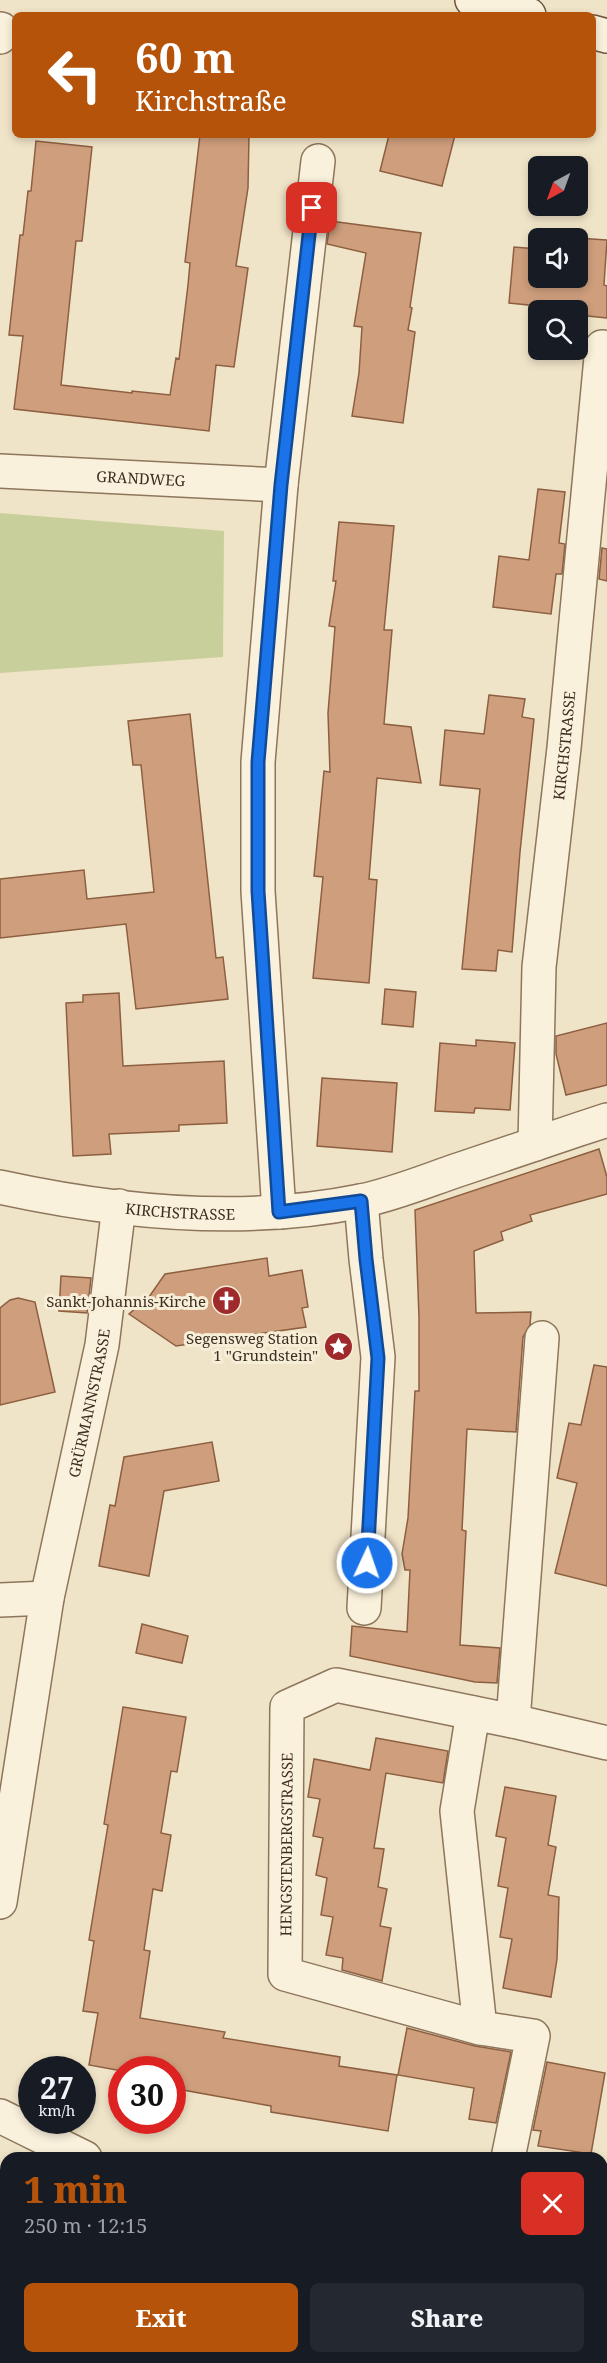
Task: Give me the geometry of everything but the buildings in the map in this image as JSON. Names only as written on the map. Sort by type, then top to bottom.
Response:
[{"type":"street","points":[[472,0],[518,12]]},
{"type":"street","points":[[279,1212],[258,868],[258,762],[281,485],[318,161]]},
{"type":"street","name":"KIRCHSTRASSE","points":[[535,1144],[539,967],[565,737],[602,347]]},
{"type":"street","name":"GRANDWEG","points":[[0,471],[281,485]]},
{"type":"street","name":"KIRCHSTRASSE","points":[[0,1187],[46,1197],[209,1215],[279,1212],[361,1201],[607,1120]]},
{"type":"street","points":[[361,1201],[378,1358],[364,1608]]},
{"type":"street","name":"GRÜRMANNSTRASSE","points":[[0,1902],[47,1598],[102,1345],[119,1206]]},
{"type":"street","points":[[513,1721],[542,1338]]},
{"type":"street","points":[[0,1600],[47,1598]]},
{"type":"street","name":"HENGSTENBERGSTRASSE","points":[[509,2152],[533,2036],[480,2028],[285,1974],[287,1707],[336,1685],[513,1721],[607,1743]]},
{"type":"street","points":[[473,1713],[457,1811],[480,2028]]},
{"type":"street","points":[[0,2116],[74,2152]]},
{"type":"green space","points":[[0,513],[224,531],[223,657],[0,673]]},
{"type":"place","name":"Sankt-Johannis-Kirche","points":[[227,1301]]},
{"type":"place","name":"Segensweg Station 1 \"Grundstein\"","points":[[339,1347]]},
{"type":"route","points":[[312,208],[281,485],[258,762],[258,891],[279,1212],[361,1201],[378,1358],[367,1563]]}]
